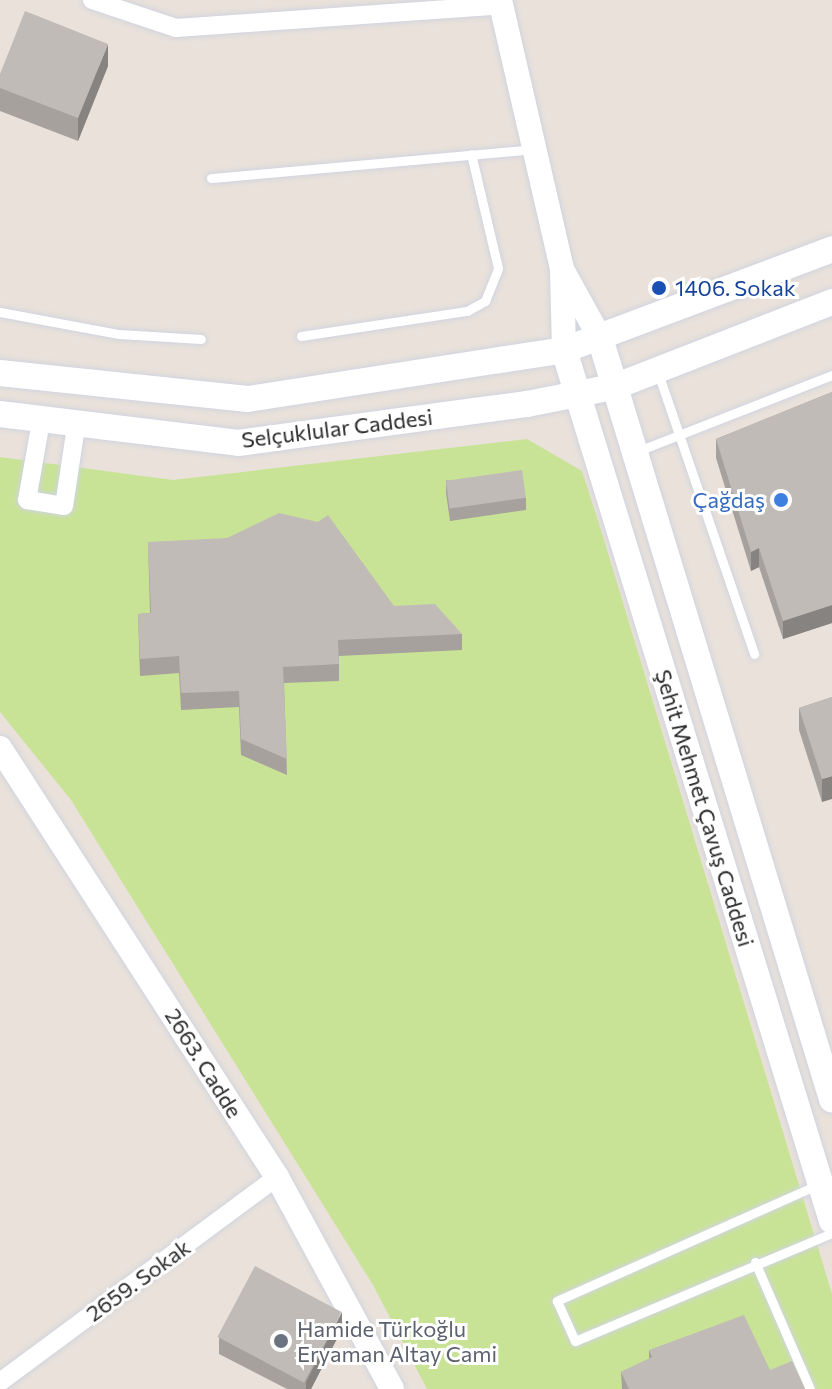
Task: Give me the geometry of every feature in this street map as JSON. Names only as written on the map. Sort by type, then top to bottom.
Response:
[{"type":"main road","name":"Selçuklular Caddesi","points":[[0,373],[248,399],[564,350],[832,249]]},
{"type":"main road","name":"Selçuklular Caddesi","points":[[0,414],[76,427],[238,443],[578,395],[614,387],[832,302]]},
{"type":"main road","name":"Şehit Mehmet Çavuş Caddesi","points":[[600,338],[832,1099]]},
{"type":"main road","name":"Şehit Mehmet Çavuş Caddesi","points":[[564,350],[832,1221]]},
{"type":"street","points":[[92,0],[176,28],[501,2],[562,269],[564,350]]},
{"type":"street","points":[[288,0],[294,19]]},
{"type":"street","points":[[562,269],[600,338]]},
{"type":"street","points":[[41,421],[27,500],[64,506],[76,427]]},
{"type":"street","name":"2663. Cadde","points":[[0,748],[277,1177],[392,1389]]},
{"type":"street","name":"2659. Sokak","points":[[0,1382],[277,1177]]},
{"type":"lane","points":[[211,178],[534,149]]},
{"type":"lane","points":[[301,336],[467,311],[485,301],[498,268],[471,154]]},
{"type":"lane","points":[[0,312],[119,334],[201,339]]},
{"type":"lane","points":[[656,370],[681,435],[754,654]]},
{"type":"lane","points":[[635,452],[832,375]]},
{"type":"lane","points":[[821,1184],[557,1301],[575,1341],[755,1262],[832,1233]]},
{"type":"lane","points":[[755,1262],[810,1389]]},
{"type":"green space","points":[[527,439],[582,471],[601,530],[832,1294],[832,1389],[427,1389],[373,1285],[71,800],[0,712],[0,457],[173,480]]},
{"type":"building","points":[[25,11],[108,44],[78,118],[0,88],[0,74]]},
{"type":"building","name":"Çağdaş","points":[[832,392],[832,605],[783,621],[759,548],[751,552],[716,439]]},
{"type":"building","points":[[522,470],[526,498],[450,508],[446,481]]},
{"type":"building","points":[[279,513],[318,522],[328,515],[394,606],[435,604],[462,634],[338,640],[339,664],[283,667],[287,759],[241,739],[239,691],[181,693],[179,656],[140,659],[138,614],[151,613],[148,542],[227,538]]},
{"type":"building","points":[[832,697],[832,776],[822,779],[799,708]]},
{"type":"building","name":"Hamide Türkoğlu Eryaman Altay Cami","points":[[255,1266],[342,1312],[304,1383],[217,1337]]},
{"type":"building","points":[[744,1315],[770,1370],[792,1361],[805,1389],[629,1389],[621,1372],[652,1357],[649,1350]]},
{"type":"place","name":"1406. Sokak","points":[[659,288]]},
{"type":"place","name":"Çağdaş","points":[[781,500]]},
{"type":"place","name":"Hamide Türkoğlu Eryaman Altay Cami","points":[[281,1341]]}]
